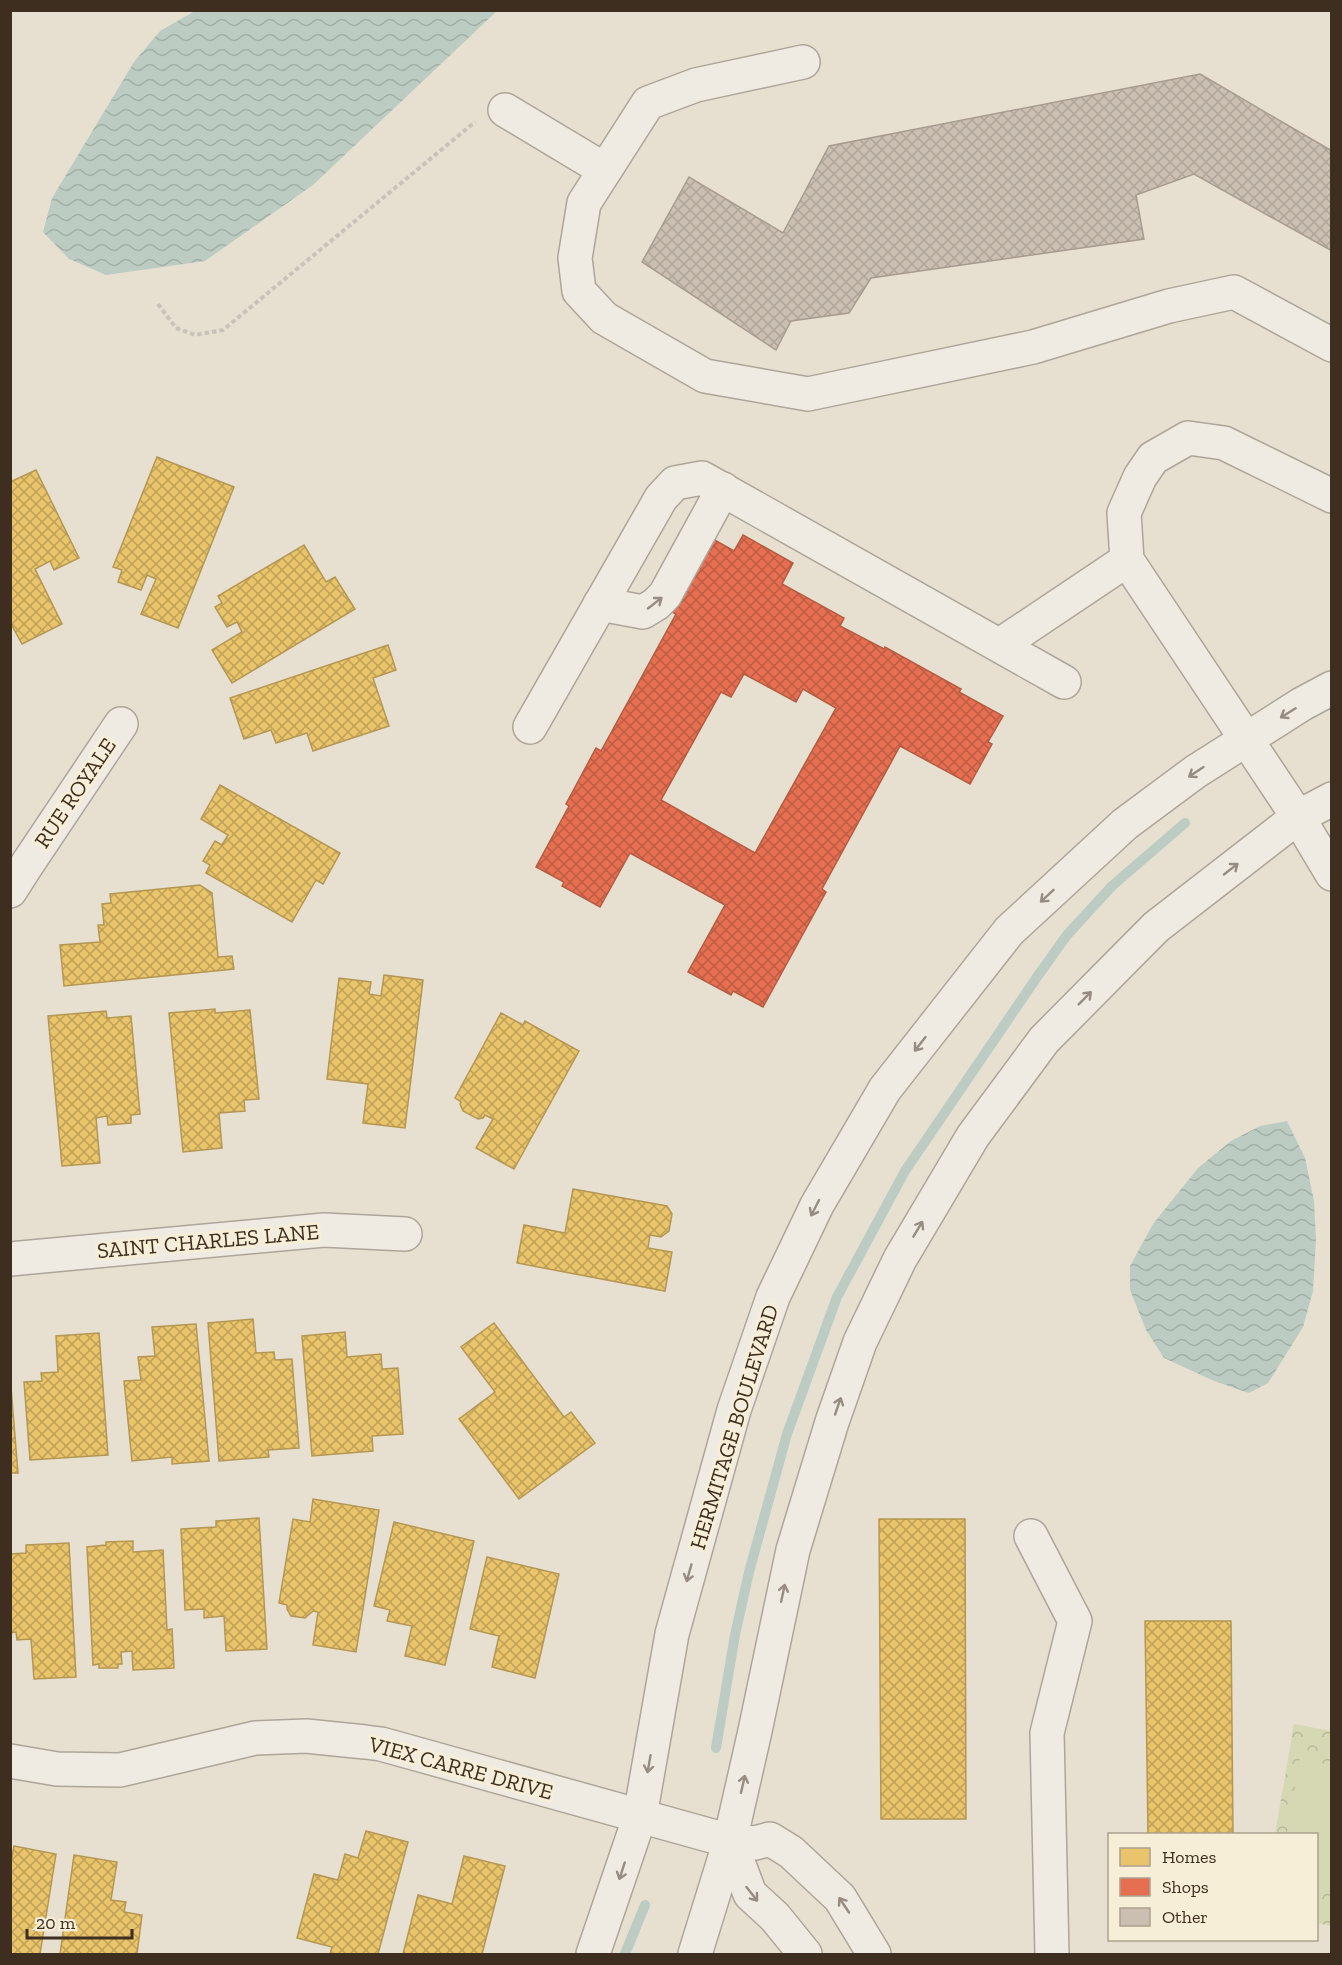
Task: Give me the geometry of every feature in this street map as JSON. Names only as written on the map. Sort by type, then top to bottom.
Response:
[{"type":"street","points":[[803,62],[696,85],[648,103],[584,203],[575,258],[579,291],[604,318],[705,376],[808,394],[1033,347],[1169,306],[1234,292],[1332,345]]},
{"type":"street","points":[[504,110],[605,170]]},
{"type":"street","points":[[1332,495],[1224,443],[1188,438],[1153,458],[1140,477],[1124,513],[1127,560],[1298,817],[1332,874]]},
{"type":"street","points":[[530,727],[661,498],[675,483],[702,478],[1064,682]]},
{"type":"street","points":[[600,604],[643,612],[656,604],[665,595],[723,489]]},
{"type":"street","points":[[1000,645],[1127,560]]},
{"type":"street","name":"HERMITAGE BOULEVARD","points":[[592,1954],[640,1816],[672,1634],[734,1410],[773,1296],[817,1205],[885,1089],[1009,932],[1125,824],[1195,772],[1302,704],[1332,688]]},
{"type":"street","name":"RUE ROYALE","points":[[10,891],[122,724]]},
{"type":"street","points":[[695,1954],[730,1841],[792,1550],[860,1342],[900,1259],[973,1136],[1044,1040],[1156,927],[1298,817],[1332,799]]},
{"type":"street","name":"SAINT CHARLES LANE","points":[[10,1259],[324,1230],[405,1234]]},
{"type":"street","points":[[1031,1536],[1075,1621],[1047,1733],[1052,1954]]},
{"type":"street","name":"VIEX CARRE DRIVE","points":[[10,1761],[57,1769],[120,1770],[255,1738],[306,1736],[381,1744],[730,1841],[756,1843],[770,1839],[791,1852],[840,1898],[874,1954]]},
{"type":"street","points":[[730,1841],[750,1894],[775,1917],[805,1954]]},
{"type":"path","points":[[158,304],[176,328],[195,335],[223,330],[488,111],[504,110]]},
{"type":"green space","points":[[1294,1724],[1331,1731],[1331,1926],[1318,1923],[1318,1833],[1275,1833]]},
{"type":"green space","points":[[1300,1759],[1331,1765],[1331,1891],[1318,1889],[1318,1833],[1287,1833]]},
{"type":"water","points":[[196,10],[497,11],[313,185],[205,261],[106,275],[69,259],[43,232],[52,198],[134,62],[160,31]]},
{"type":"water","points":[[1287,1121],[1305,1158],[1314,1201],[1316,1239],[1313,1291],[1303,1327],[1268,1383],[1249,1393],[1214,1381],[1164,1358],[1146,1330],[1130,1290],[1130,1266],[1153,1224],[1198,1168],[1231,1141],[1260,1126]]},
{"type":"building: Homes","points":[[157,457],[234,487],[178,628],[141,614],[156,579],[147,575],[141,590],[118,582],[122,570],[113,567]]},
{"type":"building: Homes","points":[[36,470],[79,558],[54,570],[50,561],[35,569],[62,624],[22,644],[10,622],[10,482]]},
{"type":"building: Homes","points":[[304,545],[326,582],[335,577],[355,609],[232,683],[212,650],[242,632],[237,622],[227,627],[215,607],[222,603],[218,596]]},
{"type":"building: Homes","points":[[388,645],[396,670],[373,678],[389,726],[313,751],[307,733],[276,743],[271,730],[244,739],[230,698]]},
{"type":"building: Homes","points":[[220,785],[340,853],[323,884],[316,880],[292,922],[206,873],[210,865],[203,861],[215,841],[222,845],[228,835],[201,819]]},
{"type":"building: Homes","points":[[200,885],[212,893],[218,957],[232,956],[234,969],[64,986],[60,945],[100,942],[98,925],[104,925],[102,904],[111,903],[110,894]]},
{"type":"building: Homes","points":[[384,975],[423,980],[405,1128],[363,1123],[368,1084],[327,1079],[339,978],[371,982],[369,994],[381,996]]},
{"type":"building: Homes","points":[[215,1009],[215,1013],[250,1010],[259,1099],[244,1100],[245,1111],[219,1113],[222,1148],[183,1152],[169,1013]]},
{"type":"building: Homes","points":[[106,1011],[107,1018],[131,1016],[140,1114],[131,1115],[131,1123],[108,1125],[107,1116],[96,1118],[100,1163],[62,1166],[48,1016]]},
{"type":"building: Homes","points":[[501,1013],[523,1025],[525,1021],[579,1051],[514,1169],[476,1148],[493,1119],[485,1115],[478,1119],[463,1111],[461,1102],[455,1098]]},
{"type":"building: Homes","points":[[573,1189],[667,1206],[672,1214],[669,1231],[661,1237],[650,1235],[648,1248],[672,1252],[665,1291],[517,1263],[524,1225],[565,1233]]},
{"type":"building: Homes","points":[[253,1319],[256,1353],[274,1352],[275,1360],[292,1359],[299,1448],[268,1450],[269,1457],[219,1461],[208,1323]]},
{"type":"building: Homes","points":[[494,1323],[564,1417],[571,1412],[595,1443],[519,1499],[459,1419],[495,1392],[461,1347]]},
{"type":"building: Homes","points":[[196,1324],[209,1461],[172,1464],[172,1457],[132,1461],[124,1381],[141,1380],[138,1357],[155,1356],[152,1327]]},
{"type":"building: Homes","points":[[345,1332],[347,1357],[381,1354],[382,1369],[398,1368],[403,1434],[372,1436],[373,1451],[312,1456],[302,1336]]},
{"type":"building: Homes","points":[[99,1333],[108,1455],[30,1460],[24,1382],[42,1381],[41,1373],[58,1372],[56,1336]]},
{"type":"building: Homes","points":[[10,1375],[18,1473],[10,1473]]},
{"type":"building: Homes","points":[[313,1499],[379,1510],[356,1652],[313,1645],[318,1612],[313,1611],[305,1618],[291,1616],[287,1605],[279,1603],[293,1519],[310,1522]]},
{"type":"building: Homes","points":[[259,1518],[267,1649],[226,1651],[224,1616],[204,1618],[204,1609],[185,1610],[181,1529],[216,1527],[216,1521]]},
{"type":"building: Homes","points":[[879,1519],[965,1519],[966,1819],[881,1819]]},
{"type":"building: Homes","points":[[394,1522],[474,1541],[445,1665],[405,1656],[412,1626],[387,1621],[390,1610],[374,1606]]},
{"type":"building: Homes","points":[[133,1541],[133,1552],[163,1550],[167,1630],[172,1629],[174,1668],[133,1670],[132,1651],[121,1652],[122,1664],[118,1664],[118,1668],[99,1668],[99,1664],[93,1665],[87,1547],[106,1545],[106,1542]]},
{"type":"building: Homes","points":[[69,1543],[76,1677],[34,1679],[31,1639],[17,1640],[16,1632],[10,1633],[10,1554],[26,1553],[26,1545]]},
{"type":"building: Homes","points":[[487,1557],[559,1574],[535,1678],[492,1667],[499,1636],[470,1629]]},
{"type":"building: Homes","points":[[1145,1621],[1231,1621],[1233,1833],[1148,1833]]},
{"type":"building: Homes","points":[[366,1831],[408,1842],[378,1954],[330,1954],[332,1947],[297,1938],[314,1874],[338,1880],[345,1854],[358,1858]]},
{"type":"building: Homes","points":[[14,1846],[56,1854],[40,1954],[10,1954],[10,1868]]},
{"type":"building: Homes","points":[[74,1855],[117,1862],[111,1900],[126,1902],[124,1912],[142,1915],[137,1954],[60,1954]]},
{"type":"building: Homes","points":[[464,1856],[505,1866],[482,1954],[403,1954],[418,1895],[452,1904]]},
{"type":"building: Shops","points":[[743,535],[793,563],[782,584],[844,618],[840,626],[884,649],[885,647],[961,689],[959,692],[1003,716],[988,742],[992,744],[970,784],[900,746],[822,889],[826,892],[763,1007],[733,991],[731,995],[688,972],[725,905],[630,853],[600,907],[562,886],[564,882],[536,867],[569,806],[566,804],[596,748],[601,751],[676,614],[672,612],[713,539],[734,551]],"holes":[[[744,674],[796,702],[803,689],[836,708],[755,853],[661,800],[721,692],[731,697]]]},
{"type":"building: Other","points":[[1200,74],[1332,151],[1332,251],[1194,174],[1136,195],[1144,239],[871,278],[849,313],[791,321],[776,350],[642,262],[689,177],[783,233],[829,146]]},
{"type":"waterway","points":[[716,1748],[735,1635],[749,1572],[787,1434],[837,1297],[905,1171],[1067,935],[1112,886],[1185,823]]},
{"type":"waterway","points":[[625,1954],[645,1905]]}]
